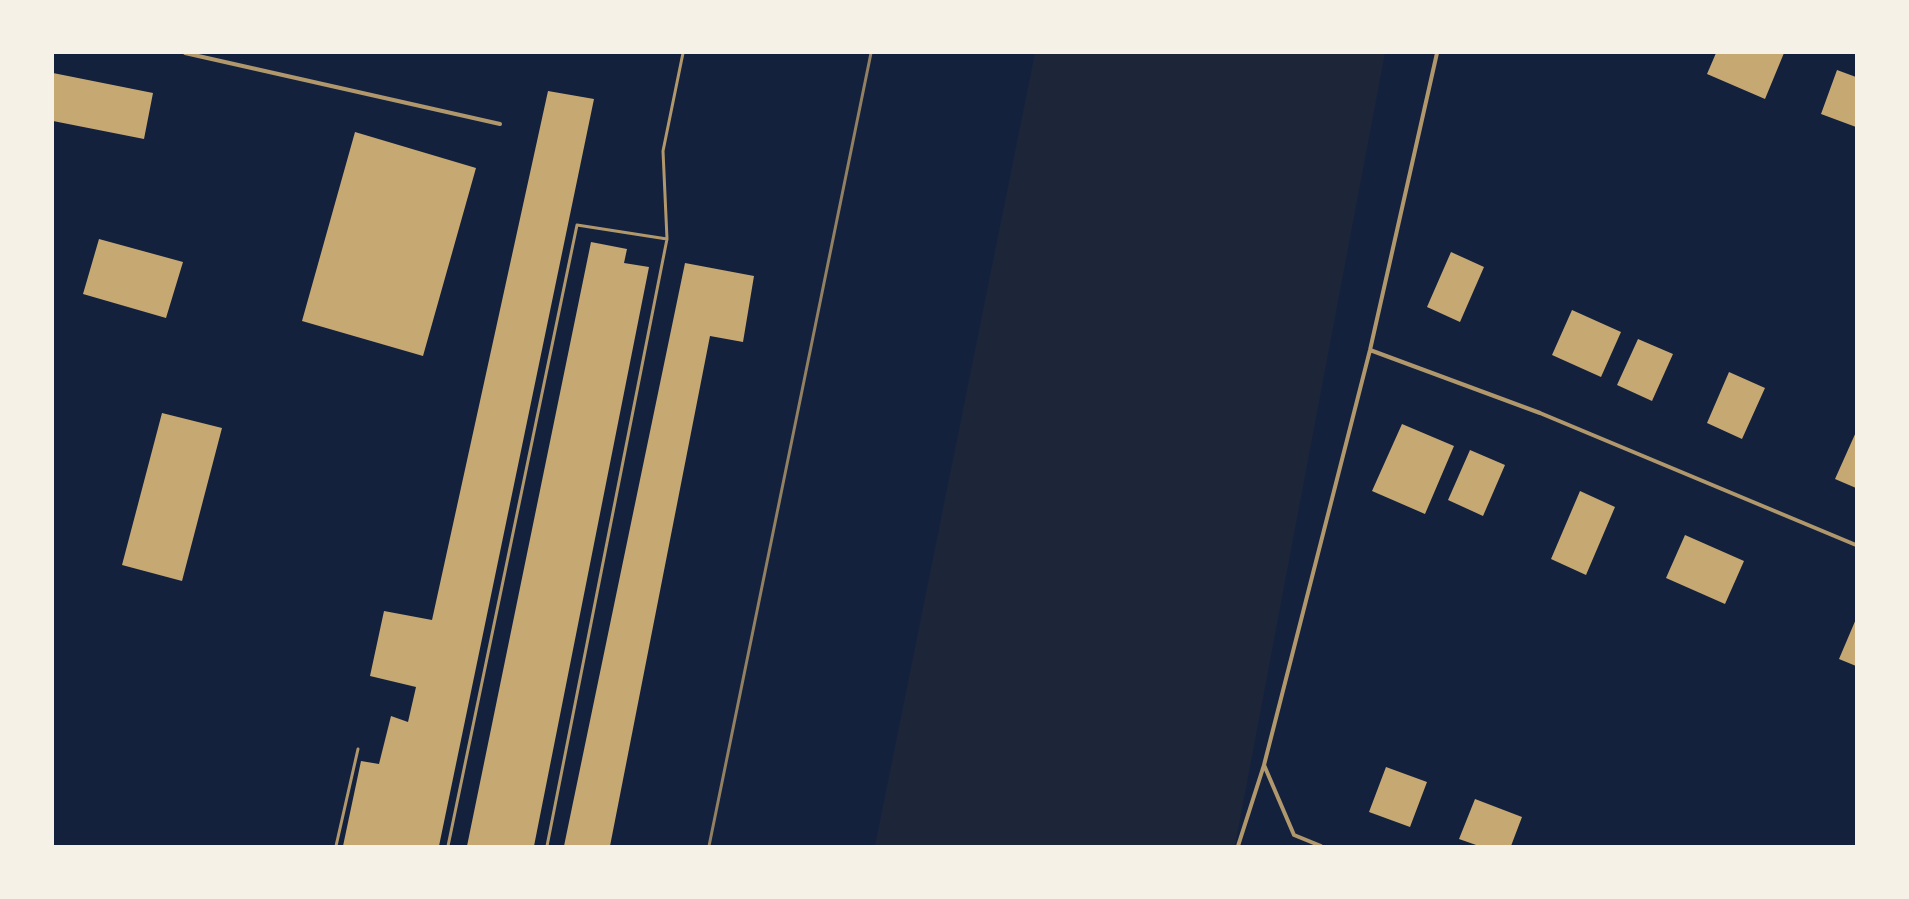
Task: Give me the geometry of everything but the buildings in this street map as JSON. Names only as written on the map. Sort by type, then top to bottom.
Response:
[{"type":"street","points":[[186,53],[500,124]]},
{"type":"street","points":[[1238,846],[1264,765],[1370,350],[1437,53]]},
{"type":"street","points":[[1370,350],[1540,413],[1856,545]]},
{"type":"street","points":[[1264,765],[1294,835],[1321,846]]},
{"type":"lane","points":[[547,846],[667,240],[663,151],[683,53]]},
{"type":"lane","points":[[448,846],[578,225],[667,240]]},
{"type":"lane","points":[[336,846],[358,749]]},
{"type":"shaded area","points":[[1035,53],[1385,53],[1235,846],[875,846]]},
{"type":"railway","points":[[709,846],[871,53]]}]
